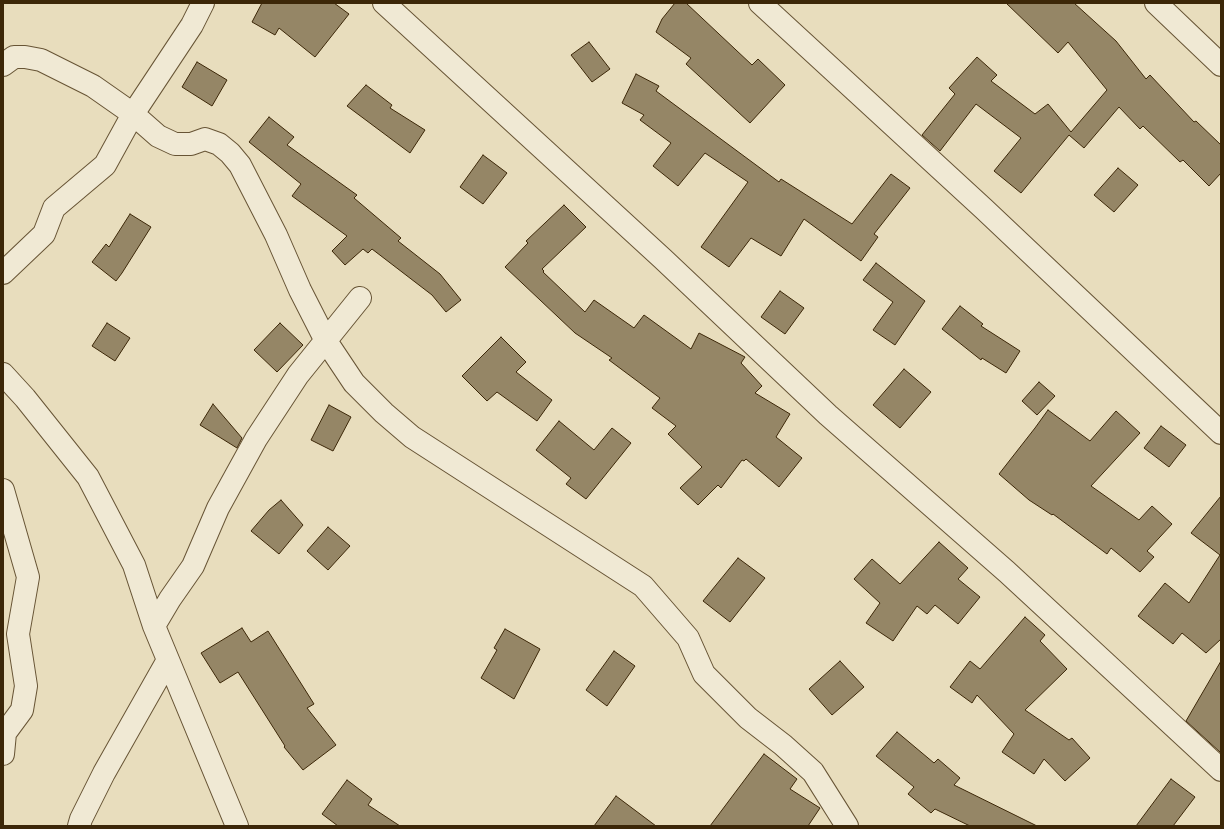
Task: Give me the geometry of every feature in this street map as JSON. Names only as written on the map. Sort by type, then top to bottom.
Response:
[{"type":"street","points":[[3,273],[44,234],[54,208],[105,165],[133,114],[192,25],[203,3]]},
{"type":"street","points":[[384,3],[663,259],[828,415],[1007,572],[1221,770]]},
{"type":"street","points":[[760,3],[984,209],[1221,433]]},
{"type":"street","points":[[1156,3],[1221,65]]},
{"type":"street","points":[[3,65],[14,57],[42,60],[93,86],[133,114],[158,136],[175,144],[191,144],[205,139],[219,144],[230,153],[240,165],[276,235],[300,290],[326,341],[354,383],[384,413],[412,437],[643,586],[688,638],[704,674],[748,718],[783,745],[813,772],[847,826]]},
{"type":"street","points":[[154,626],[170,599],[193,566],[218,508],[256,440],[298,375],[360,298]]},
{"type":"street","points":[[3,374],[25,398],[88,477],[134,565],[154,626],[237,826]]},
{"type":"street","points":[[3,490],[28,577],[18,634],[26,686],[22,710],[5,733],[3,754]]},
{"type":"street","points":[[79,826],[104,773],[168,660]]},
{"type":"building","points":[[262,3],[334,3],[349,14],[315,57],[279,28],[275,35],[252,22]]},
{"type":"building","points":[[675,3],[686,3],[752,65],[758,59],[785,85],[750,123],[686,64],[691,58],[656,32],[662,19]]},
{"type":"building","points":[[1006,3],[1074,3],[1116,41],[1146,79],[1150,75],[1194,122],[1196,121],[1221,145],[1221,173],[1209,186],[1183,160],[1180,162],[1143,126],[1140,129],[1119,107],[1084,148],[1069,135],[1021,193],[994,171],[1021,138],[976,104],[940,151],[922,135],[955,94],[949,88],[977,57],[997,75],[991,81],[1035,114],[1048,104],[1071,132],[1107,90],[1068,42],[1058,53]]},
{"type":"building","points":[[589,42],[610,69],[592,82],[571,55]]},
{"type":"building","points":[[197,62],[227,80],[212,106],[182,87]]},
{"type":"building","points":[[636,74],[659,86],[656,91],[779,182],[781,179],[852,224],[891,174],[910,188],[874,234],[878,237],[861,261],[804,219],[781,256],[751,238],[729,267],[701,247],[748,182],[705,153],[678,186],[653,166],[671,143],[640,120],[644,115],[622,103]]},
{"type":"building","points":[[366,85],[392,105],[390,108],[425,130],[410,153],[347,106]]},
{"type":"building","points":[[269,117],[294,137],[287,145],[357,195],[354,198],[401,238],[398,241],[440,274],[461,300],[446,312],[432,295],[372,249],[368,253],[363,249],[345,265],[332,251],[347,236],[292,196],[301,184],[249,142]]},
{"type":"building","points":[[483,155],[507,173],[483,204],[460,187]]},
{"type":"building","points":[[1118,168],[1138,185],[1114,212],[1094,195]]},
{"type":"building","points":[[564,205],[586,227],[542,269],[544,271],[543,272],[585,312],[594,300],[634,328],[644,315],[691,349],[699,333],[745,357],[741,363],[762,386],[755,393],[790,414],[776,437],[802,458],[779,487],[746,459],[744,461],[742,460],[721,488],[718,485],[698,505],[680,488],[702,467],[668,434],[676,426],[652,408],[660,398],[609,360],[612,358],[575,333],[505,267],[528,243],[526,241]]},
{"type":"building","points":[[130,214],[151,227],[116,281],[92,262],[106,244],[109,247]]},
{"type":"building","points":[[876,263],[925,301],[895,345],[873,330],[893,302],[863,280]]},
{"type":"building","points":[[780,291],[804,308],[785,334],[761,317]]},
{"type":"building","points":[[960,306],[983,324],[981,326],[1020,351],[1006,373],[982,358],[981,360],[942,329]]},
{"type":"building","points":[[107,323],[130,338],[115,361],[92,346]]},
{"type":"building","points":[[280,323],[303,345],[277,372],[254,350]]},
{"type":"building","points":[[501,337],[526,362],[516,372],[552,400],[537,421],[497,392],[487,401],[462,376]]},
{"type":"building","points":[[904,369],[931,392],[900,428],[873,405]]},
{"type":"building","points":[[1039,382],[1055,396],[1037,415],[1022,401]]},
{"type":"building","points":[[213,404],[242,438],[237,448],[200,425]]},
{"type":"building","points":[[329,405],[351,417],[333,451],[311,440]]},
{"type":"building","points":[[1048,410],[1090,441],[1116,411],[1140,433],[1091,486],[1139,520],[1152,506],[1172,524],[1147,551],[1154,557],[1140,572],[1111,548],[1107,554],[1053,514],[1052,515],[1029,500],[999,474]]},
{"type":"building","points":[[559,421],[594,450],[612,428],[631,443],[586,499],[566,484],[571,478],[536,450]]},
{"type":"building","points":[[1161,426],[1186,445],[1169,467],[1144,448]]},
{"type":"building","points":[[1221,496],[1221,639],[1206,653],[1182,633],[1173,644],[1138,616],[1165,583],[1189,603],[1220,555],[1191,533]]},
{"type":"building","points":[[281,500],[303,525],[279,554],[251,531],[269,510]]},
{"type":"building","points":[[328,527],[350,546],[328,570],[307,551]]},
{"type":"building","points":[[939,542],[968,568],[958,579],[980,597],[958,624],[935,605],[927,614],[917,606],[893,641],[866,623],[880,603],[854,579],[872,559],[900,584]]},
{"type":"building","points":[[738,558],[765,578],[730,622],[703,601]]},
{"type":"building","points":[[1025,617],[1045,635],[1040,641],[1067,669],[1025,710],[1069,740],[1072,738],[1090,758],[1065,781],[1044,759],[1034,774],[1002,752],[1014,734],[977,695],[972,703],[950,687],[970,661],[980,669]]},
{"type":"building","points":[[242,628],[251,642],[268,631],[314,704],[307,708],[336,745],[303,770],[284,747],[285,746],[238,672],[220,683],[201,653]]},
{"type":"building","points":[[505,629],[540,649],[514,699],[481,678],[497,650],[494,648]]},
{"type":"building","points":[[614,651],[635,666],[607,706],[586,690]]},
{"type":"building","points":[[840,661],[864,687],[832,715],[809,689]]},
{"type":"building","points":[[1221,661],[1221,753],[1186,721]]},
{"type":"building","points":[[897,732],[934,763],[938,759],[960,778],[954,785],[1037,826],[970,826],[935,809],[931,813],[908,794],[914,787],[876,756]]},
{"type":"building","points":[[764,754],[797,779],[790,789],[820,808],[808,826],[710,826]]},
{"type":"building","points":[[1171,779],[1195,797],[1173,826],[1136,826]]},
{"type":"building","points":[[347,780],[372,799],[368,805],[400,826],[338,826],[322,814]]},
{"type":"building","points":[[616,796],[656,826],[594,826]]}]
